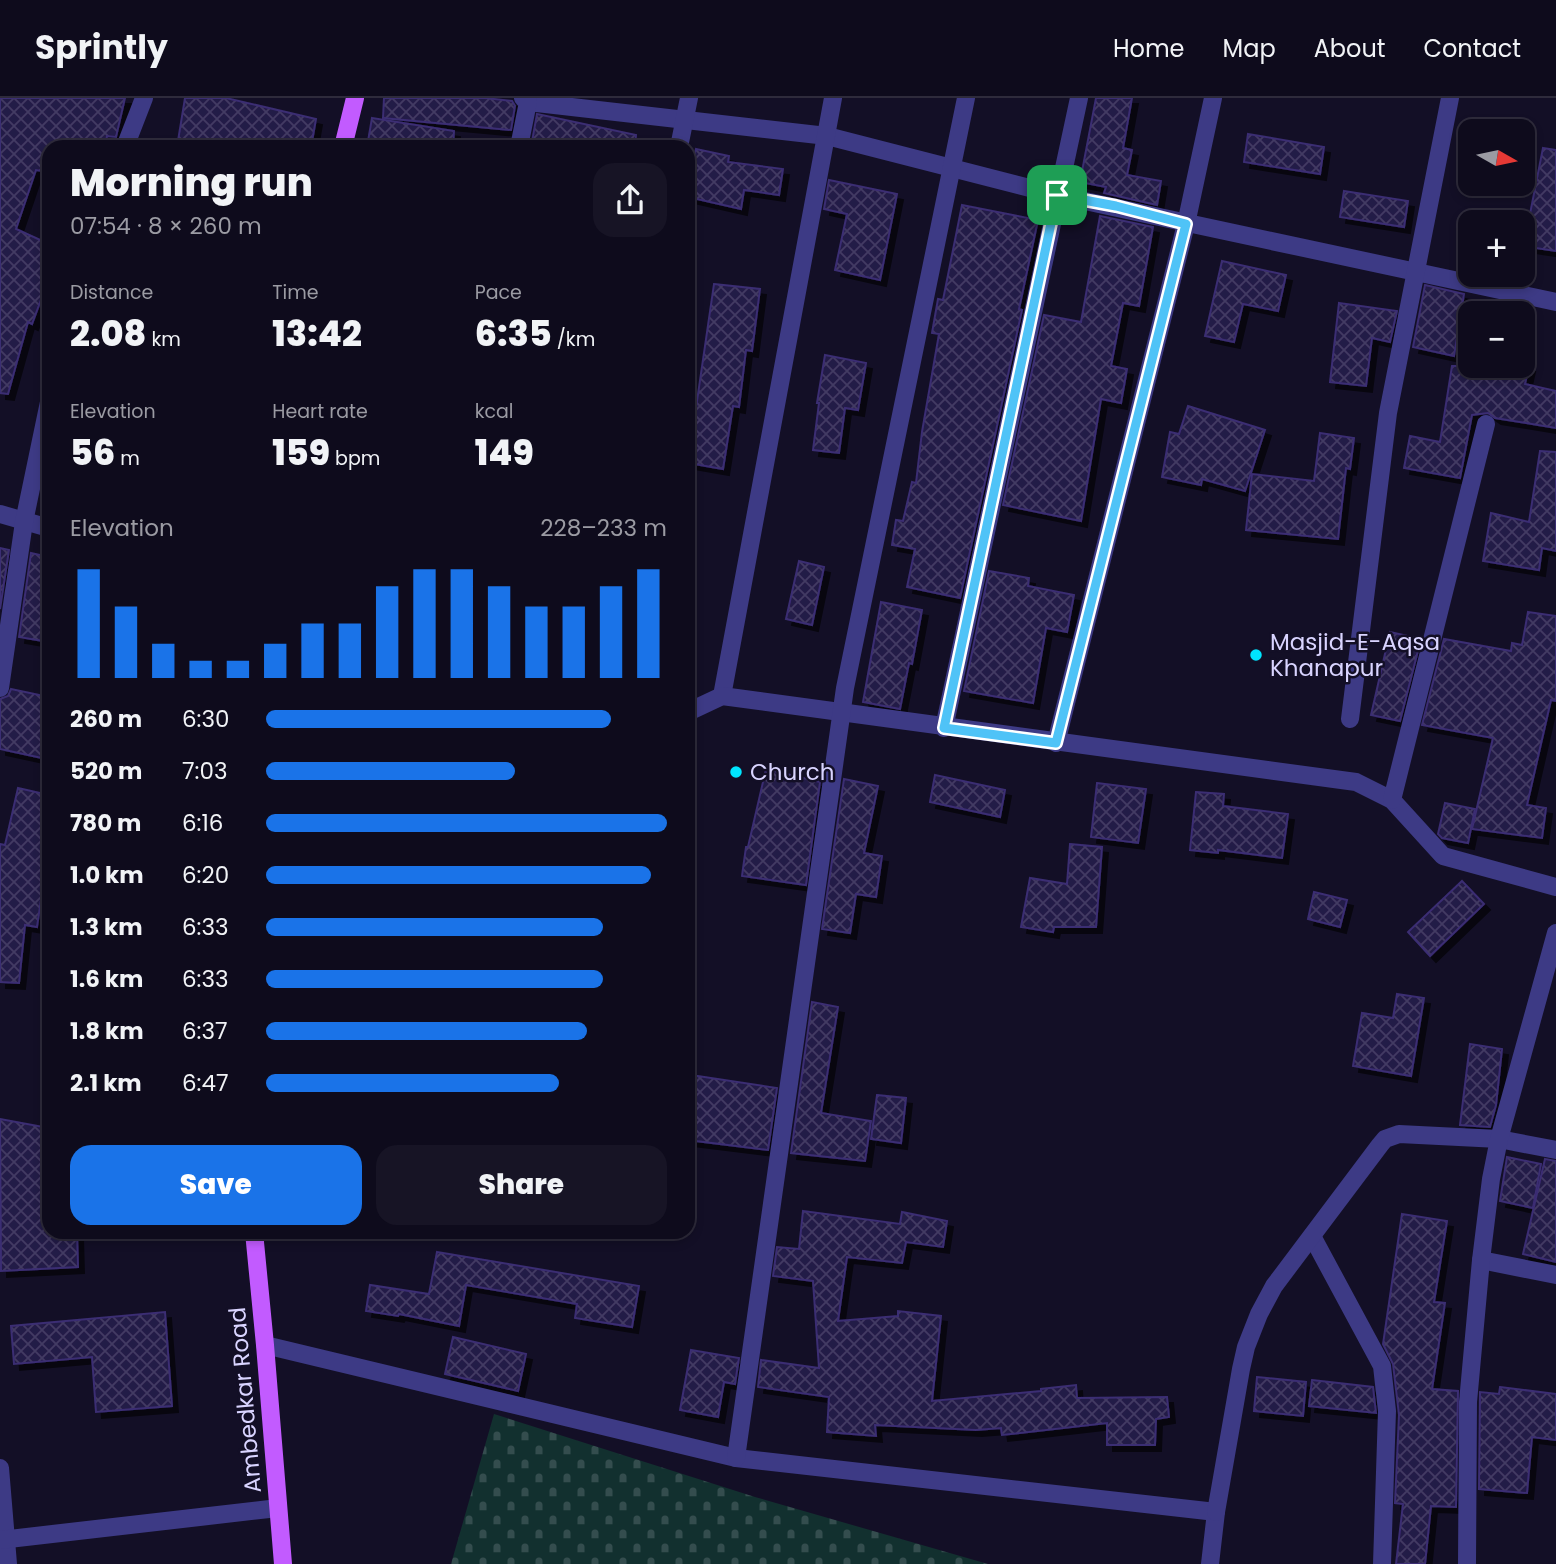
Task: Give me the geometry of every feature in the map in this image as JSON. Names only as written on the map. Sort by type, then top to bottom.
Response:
[{"type":"main road","points":[[345,140],[355,98]]},
{"type":"main road","name":"Ambedkar Road","points":[[255,1239],[283,1564]]},
{"type":"street","points":[[128,140],[144,98]]},
{"type":"street","points":[[681,140],[689,98]]},
{"type":"street","points":[[722,696],[833,98]]},
{"type":"street","points":[[736,1458],[841,713],[966,98]]},
{"type":"street","points":[[944,728],[1079,98]]},
{"type":"street","points":[[1056,743],[1186,224],[1213,98]]},
{"type":"street","points":[[1350,719],[1388,413],[1450,98]]},
{"type":"street","points":[[520,140],[525,100],[827,136],[1057,195],[1556,303]]},
{"type":"street","points":[[1392,800],[1486,424]]},
{"type":"street","points":[[0,688],[24,522],[42,436]]},
{"type":"street","points":[[0,514],[42,526]]},
{"type":"street","points":[[695,709],[722,696],[1356,782],[1392,800],[1443,856],[1556,887]]},
{"type":"street","points":[[1467,1564],[1468,1402],[1491,1179],[1499,1139],[1556,933]]},
{"type":"street","points":[[1210,1564],[1216,1511],[1247,1347],[1273,1286],[1385,1139],[1399,1134],[1499,1139],[1556,1150]]},
{"type":"street","points":[[1312,1236],[1382,1366],[1387,1411],[1382,1564]]},
{"type":"street","points":[[1481,1260],[1556,1275]]},
{"type":"street","points":[[265,1345],[736,1458],[1216,1511]]},
{"type":"street","points":[[0,1468],[2,1539],[8,1564]]},
{"type":"street","points":[[2,1539],[278,1508]]},
{"type":"green space","points":[[494,1414],[755,1497],[988,1564],[451,1564]]},
{"type":"building","points":[[0,98],[125,98],[116,137],[107,136],[106,140],[42,140],[42,171],[36,170],[16,229],[42,241],[42,297],[32,324],[28,322],[8,394],[0,393]]},
{"type":"building","points":[[185,98],[226,98],[316,119],[312,140],[178,140]]},
{"type":"building","points":[[384,98],[485,98],[512,101],[515,106],[511,130],[383,118]]},
{"type":"building","points":[[1096,98],[1132,98],[1123,148],[1132,150],[1127,175],[1161,181],[1157,205],[1104,193],[1106,187],[1080,182]]},
{"type":"building","points":[[537,114],[636,135],[636,140],[532,140]]},
{"type":"building","points":[[372,118],[454,131],[453,140],[368,140]]},
{"type":"building","points":[[1248,134],[1324,147],[1320,174],[1244,162]]},
{"type":"building","points":[[1543,148],[1556,150],[1556,251],[1535,248],[1535,210],[1531,210]]},
{"type":"building","points":[[696,149],[729,156],[728,162],[783,169],[779,195],[744,190],[741,209],[695,199]]},
{"type":"building","points":[[829,180],[897,194],[880,280],[835,270],[847,214],[824,209]]},
{"type":"building","points":[[1344,191],[1408,201],[1404,227],[1340,217]]},
{"type":"building","points":[[962,205],[1038,220],[1019,309],[1022,310],[960,598],[907,587],[915,549],[892,545],[896,520],[903,521],[912,482],[916,483],[939,334],[932,333],[938,299],[943,300]]},
{"type":"building","points":[[1100,216],[1153,227],[1139,306],[1123,303],[1111,366],[1127,369],[1121,403],[1101,399],[1081,521],[1003,505],[1044,315],[1081,322]]},
{"type":"building","points":[[1222,261],[1286,275],[1278,311],[1243,304],[1234,342],[1205,336]]},
{"type":"building","points":[[714,284],[760,289],[752,351],[746,350],[739,407],[733,406],[723,469],[695,464],[695,415]]},
{"type":"building","points":[[1425,285],[1464,294],[1463,301],[1458,301],[1458,331],[1454,356],[1413,347]]},
{"type":"building","points":[[1339,303],[1397,311],[1390,342],[1372,338],[1366,386],[1330,382]]},
{"type":"building","points":[[825,355],[866,363],[858,410],[845,408],[839,453],[813,450]]},
{"type":"building","points":[[1452,366],[1458,366],[1458,378],[1526,378],[1525,384],[1556,391],[1556,428],[1495,418],[1488,413],[1472,415],[1460,478],[1404,468],[1410,436],[1440,442]]},
{"type":"building","points":[[1188,406],[1265,430],[1245,491],[1202,479],[1201,485],[1162,477],[1170,432],[1179,434]]},
{"type":"building","points":[[1320,433],[1354,438],[1350,469],[1346,468],[1338,539],[1246,530],[1252,474],[1314,481]]},
{"type":"building","points":[[1540,451],[1556,452],[1556,551],[1542,548],[1539,570],[1483,561],[1491,513],[1529,522]]},
{"type":"building","points":[[0,548],[9,550],[0,609]]},
{"type":"building","points":[[31,553],[42,555],[42,641],[19,637]]},
{"type":"building","points":[[799,561],[824,567],[812,625],[786,619]]},
{"type":"building","points":[[989,571],[1029,578],[1028,586],[1074,595],[1067,632],[1046,628],[1033,703],[964,691]]},
{"type":"building","points":[[881,602],[922,610],[900,709],[863,702]]},
{"type":"building","points":[[1528,612],[1556,616],[1556,701],[1551,700],[1527,805],[1546,808],[1542,838],[1472,829],[1493,738],[1422,725],[1444,639],[1511,651],[1512,643],[1522,645]]},
{"type":"building","points":[[1390,632],[1421,639],[1400,721],[1371,715]]},
{"type":"building","points":[[11,689],[42,696],[42,758],[0,749],[0,699],[8,696]]},
{"type":"building","points":[[766,769],[820,782],[806,885],[742,876],[746,847]]},
{"type":"building","points":[[935,775],[1005,790],[1000,817],[930,802]]},
{"type":"building","points":[[844,779],[878,786],[864,853],[882,856],[876,897],[856,894],[850,933],[822,929]]},
{"type":"building","points":[[1097,783],[1146,789],[1138,843],[1091,837]]},
{"type":"building","points":[[18,788],[42,793],[42,893],[37,927],[25,925],[19,983],[0,982],[0,844],[5,845]]},
{"type":"building","points":[[1196,792],[1224,794],[1223,806],[1288,814],[1282,858],[1218,850],[1218,853],[1190,850]]},
{"type":"building","points":[[1445,803],[1475,809],[1468,843],[1442,838],[1438,834]]},
{"type":"building","points":[[1070,844],[1102,847],[1096,927],[1054,927],[1053,932],[1021,927],[1030,878],[1067,884]]},
{"type":"building","points":[[1462,881],[1484,904],[1430,956],[1408,932]]},
{"type":"building","points":[[1314,892],[1347,900],[1340,927],[1308,919]]},
{"type":"building","points":[[1397,994],[1424,998],[1411,1076],[1353,1066],[1362,1013],[1393,1018]]},
{"type":"building","points":[[812,1002],[838,1007],[821,1113],[871,1121],[865,1161],[791,1153]]},
{"type":"building","points":[[1470,1044],[1502,1049],[1496,1105],[1490,1127],[1460,1125]]},
{"type":"building","points":[[695,1076],[777,1088],[768,1150],[695,1141]]},
{"type":"building","points":[[877,1095],[906,1098],[901,1143],[871,1139]]},
{"type":"building","points":[[0,1119],[42,1127],[42,1239],[77,1239],[78,1267],[1,1271]]},
{"type":"building","points":[[1507,1157],[1541,1164],[1533,1208],[1500,1201]]},
{"type":"building","points":[[1545,1159],[1556,1161],[1556,1262],[1523,1254]]},
{"type":"building","points":[[803,1211],[900,1224],[902,1212],[947,1221],[943,1247],[906,1242],[902,1263],[847,1257],[838,1321],[898,1316],[898,1311],[941,1316],[932,1401],[1076,1385],[1077,1398],[1167,1397],[1169,1417],[1156,1419],[1155,1445],[1107,1445],[1107,1423],[1002,1435],[1001,1428],[976,1430],[875,1425],[876,1436],[827,1432],[829,1397],[758,1387],[761,1360],[819,1368],[813,1281],[773,1276],[777,1247],[799,1249]]},
{"type":"building","points":[[1402,1214],[1447,1221],[1434,1302],[1445,1303],[1432,1389],[1458,1391],[1456,1507],[1431,1506],[1425,1564],[1396,1564],[1403,1504],[1395,1503],[1399,1415],[1393,1364],[1383,1344]]},
{"type":"building","points":[[437,1252],[639,1286],[632,1327],[575,1318],[577,1304],[466,1285],[459,1326],[399,1314],[366,1311],[370,1285],[429,1294]]},
{"type":"building","points":[[165,1312],[172,1406],[96,1412],[92,1357],[14,1364],[11,1326]]},
{"type":"building","points":[[453,1337],[526,1354],[518,1391],[445,1374]]},
{"type":"building","points":[[691,1350],[739,1358],[735,1384],[724,1382],[718,1417],[680,1410]]},
{"type":"building","points":[[1257,1377],[1306,1382],[1303,1416],[1254,1411]]},
{"type":"building","points":[[1312,1380],[1373,1387],[1376,1413],[1309,1406]]},
{"type":"building","points":[[1500,1387],[1556,1394],[1556,1440],[1532,1437],[1527,1493],[1479,1489],[1480,1392],[1499,1394]]},
{"type":"place","name":"Masjid-E-Aqsa Khanapur","points":[[1256,655]]},
{"type":"place","name":"Church","points":[[736,772]]},
{"type":"route","points":[[1057,195],[1116,206],[1186,224],[1056,743],[944,728],[1057,195]]}]
